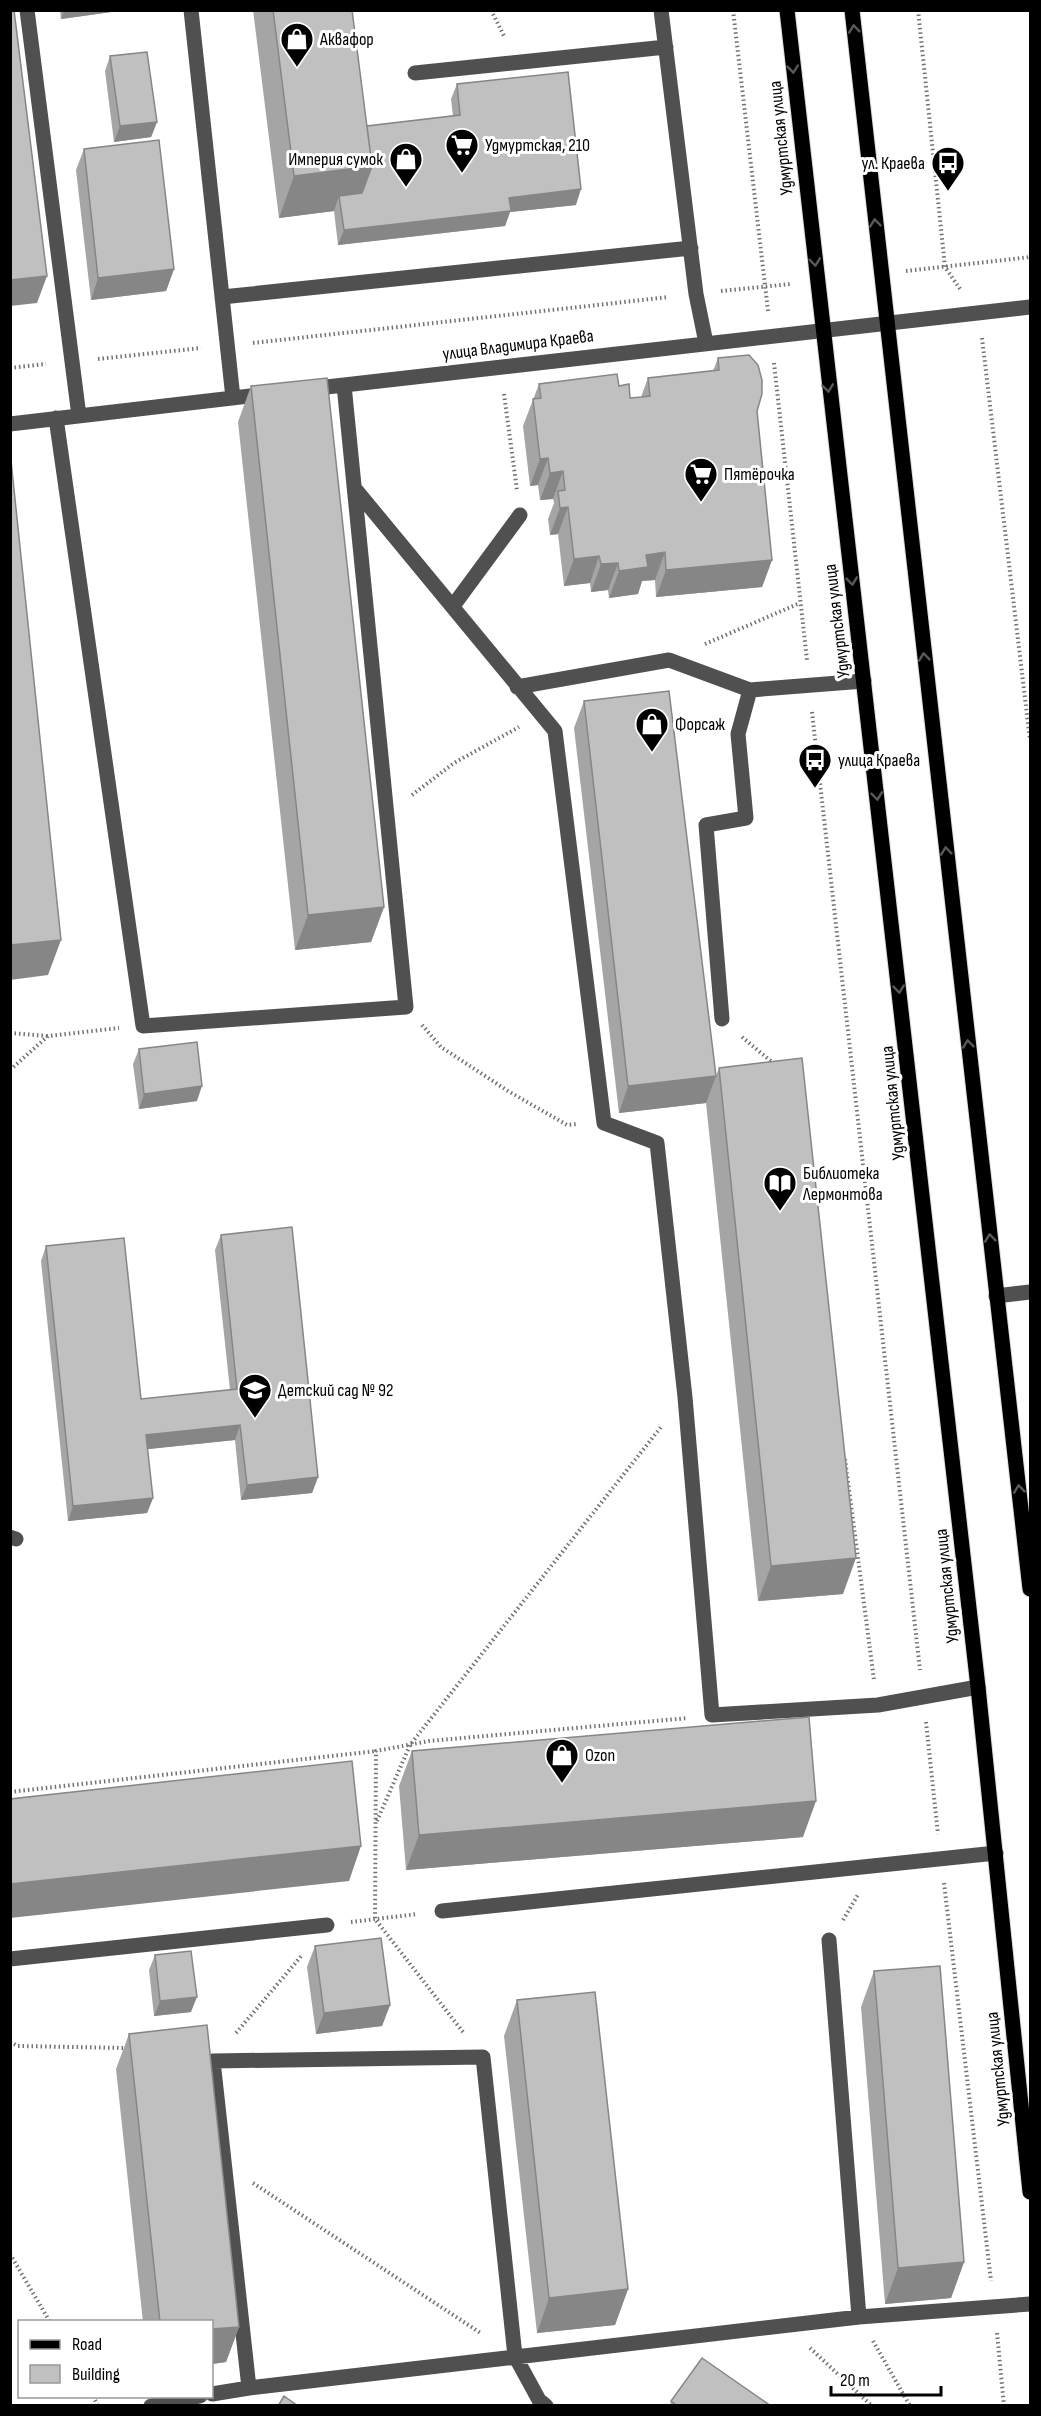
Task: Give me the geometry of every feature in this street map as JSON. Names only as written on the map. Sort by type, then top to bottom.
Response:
[{"type":"main road","name":"Удмуртская улица","points":[[787,10],[978,1687],[1030,2192]]},
{"type":"main road","points":[[852,10],[1030,1589]]},
{"type":"street","points":[[27,10],[79,416]]},
{"type":"street","points":[[191,10],[233,398]]},
{"type":"street","points":[[661,10],[696,294],[706,343]]},
{"type":"street","points":[[415,73],[666,47]]},
{"type":"street","points":[[222,297],[691,248]]},
{"type":"street","name":"улица Владимира Краева","points":[[10,424],[822,329],[1030,307]]},
{"type":"street","points":[[56,418],[143,1026],[406,1007],[344,385]]},
{"type":"street","points":[[356,490],[555,731],[604,1123],[657,1143],[685,1397],[712,1715],[878,1705],[978,1687]]},
{"type":"street","points":[[453,606],[520,515]]},
{"type":"street","points":[[517,687],[669,660],[750,690],[864,681]]},
{"type":"street","points":[[722,1019],[706,825],[746,818],[738,734],[750,690]]},
{"type":"street","points":[[996,1296],[1030,1292]]},
{"type":"street","points":[[442,1911],[996,1853]]},
{"type":"street","points":[[10,1959],[327,1925]]},
{"type":"street","points":[[829,1940],[859,2317]]},
{"type":"street","points":[[249,2388],[213,2061],[483,2057],[515,2356],[539,2400],[546,2406]]},
{"type":"street","points":[[213,2394],[785,2325],[1030,2304]]},
{"type":"street","points":[[151,2406],[195,2398]]},
{"type":"path","points":[[734,10],[1004,2406]]},
{"type":"path","points":[[918,10],[945,267],[977,313],[981,330],[1030,740]]},
{"type":"path","points":[[881,273],[1030,257]]},
{"type":"path","points":[[10,368],[765,288],[817,280]]},
{"type":"path","points":[[502,384],[520,515]]},
{"type":"path","points":[[669,660],[800,603]]},
{"type":"path","points":[[387,813],[454,764],[497,740]]},
{"type":"path","points":[[406,1007],[441,1047],[508,1091],[567,1125],[604,1123]]},
{"type":"path","points":[[722,1019],[779,1068]]},
{"type":"path","points":[[10,1033],[48,1036],[143,1026]]},
{"type":"path","points":[[10,1070],[48,1036]]},
{"type":"path","points":[[375,1824],[410,1745],[685,1397]]},
{"type":"path","points":[[845,1458],[878,1705]]},
{"type":"path","points":[[10,1792],[376,1751],[429,1741],[712,1715]]},
{"type":"path","points":[[376,1751],[375,1919],[483,2057]]},
{"type":"path","points":[[829,1940],[876,1866]]},
{"type":"path","points":[[213,2061],[327,1925],[442,1911]]},
{"type":"path","points":[[10,2042],[18,2046],[137,2048]]},
{"type":"path","points":[[225,2164],[515,2356]]},
{"type":"path","points":[[10,2254],[49,2320]]},
{"type":"path","points":[[859,2317],[910,2406]]},
{"type":"path","points":[[785,2325],[872,2406]]},
{"type":"building","points":[[10,10],[14,10],[47,276],[10,280]]},
{"type":"building","points":[[273,10],[352,10],[372,166],[294,176]]},
{"type":"building","points":[[147,52],[157,122],[120,126],[110,56]]},
{"type":"building","name":"Удмуртская, 210","points":[[568,72],[581,189],[509,198],[511,211],[344,230],[339,196],[362,193],[372,166],[367,126],[460,115],[457,84]]},
{"type":"building","points":[[159,140],[174,269],[98,278],[84,149]]},
{"type":"building","points":[[749,355],[758,365],[762,380],[762,394],[757,411],[772,560],[666,570],[665,552],[646,555],[648,567],[619,571],[618,563],[601,564],[599,556],[574,559],[568,507],[560,508],[558,491],[565,490],[563,471],[550,473],[548,458],[540,459],[533,399],[541,398],[539,384],[617,374],[619,386],[629,384],[630,398],[650,396],[648,378],[719,370],[718,358]]},
{"type":"building","points":[[327,378],[384,907],[308,915],[251,386]]},
{"type":"building","points":[[10,451],[61,940],[10,945]]},
{"type":"building","points":[[669,691],[716,1076],[628,1086],[584,701]]},
{"type":"building","points":[[197,1042],[202,1086],[144,1094],[139,1049]]},
{"type":"building","points":[[802,1058],[856,1558],[771,1566],[719,1068]]},
{"type":"building","points":[[292,1227],[318,1477],[247,1485],[240,1425],[146,1435],[153,1498],[73,1506],[46,1246],[124,1238],[141,1399],[237,1389],[221,1235]]},
{"type":"building","points":[[809,1717],[816,1801],[419,1835],[412,1751]]},
{"type":"building","points":[[352,1761],[361,1846],[10,1884],[10,1799]]},
{"type":"building","points":[[381,1938],[390,2005],[324,2013],[315,1946]]},
{"type":"building","points":[[191,1951],[197,1997],[160,2001],[155,1955]]},
{"type":"building","points":[[940,1966],[964,2262],[898,2268],[874,1971]]},
{"type":"building","points":[[595,1992],[628,2289],[549,2298],[517,2000]]},
{"type":"building","points":[[207,2025],[239,2327],[213,2329],[213,2320],[160,2320],[129,2034]]},
{"type":"building","points":[[702,2358],[771,2406],[678,2406],[671,2401]]},
{"type":"building","points":[[284,2396],[298,2406],[278,2406]]},
{"type":"place","name":"Аквафор","points":[[297,68]]},
{"type":"place","name":"Удмуртская, 210","points":[[462,174]]},
{"type":"place","name":"Империя сумок","points":[[406,188]]},
{"type":"place","name":"ул. Краева","points":[[948,192]]},
{"type":"place","name":"Пятёрочка","points":[[701,503]]},
{"type":"place","name":"Форсаж","points":[[652,753]]},
{"type":"place","name":"улица Краева","points":[[815,789]]},
{"type":"place","name":"Библиотека Лермонтова","points":[[780,1212]]},
{"type":"place","name":"Детский сад № 92","points":[[255,1419]]},
{"type":"place","name":"Ozon","points":[[562,1784]]}]
